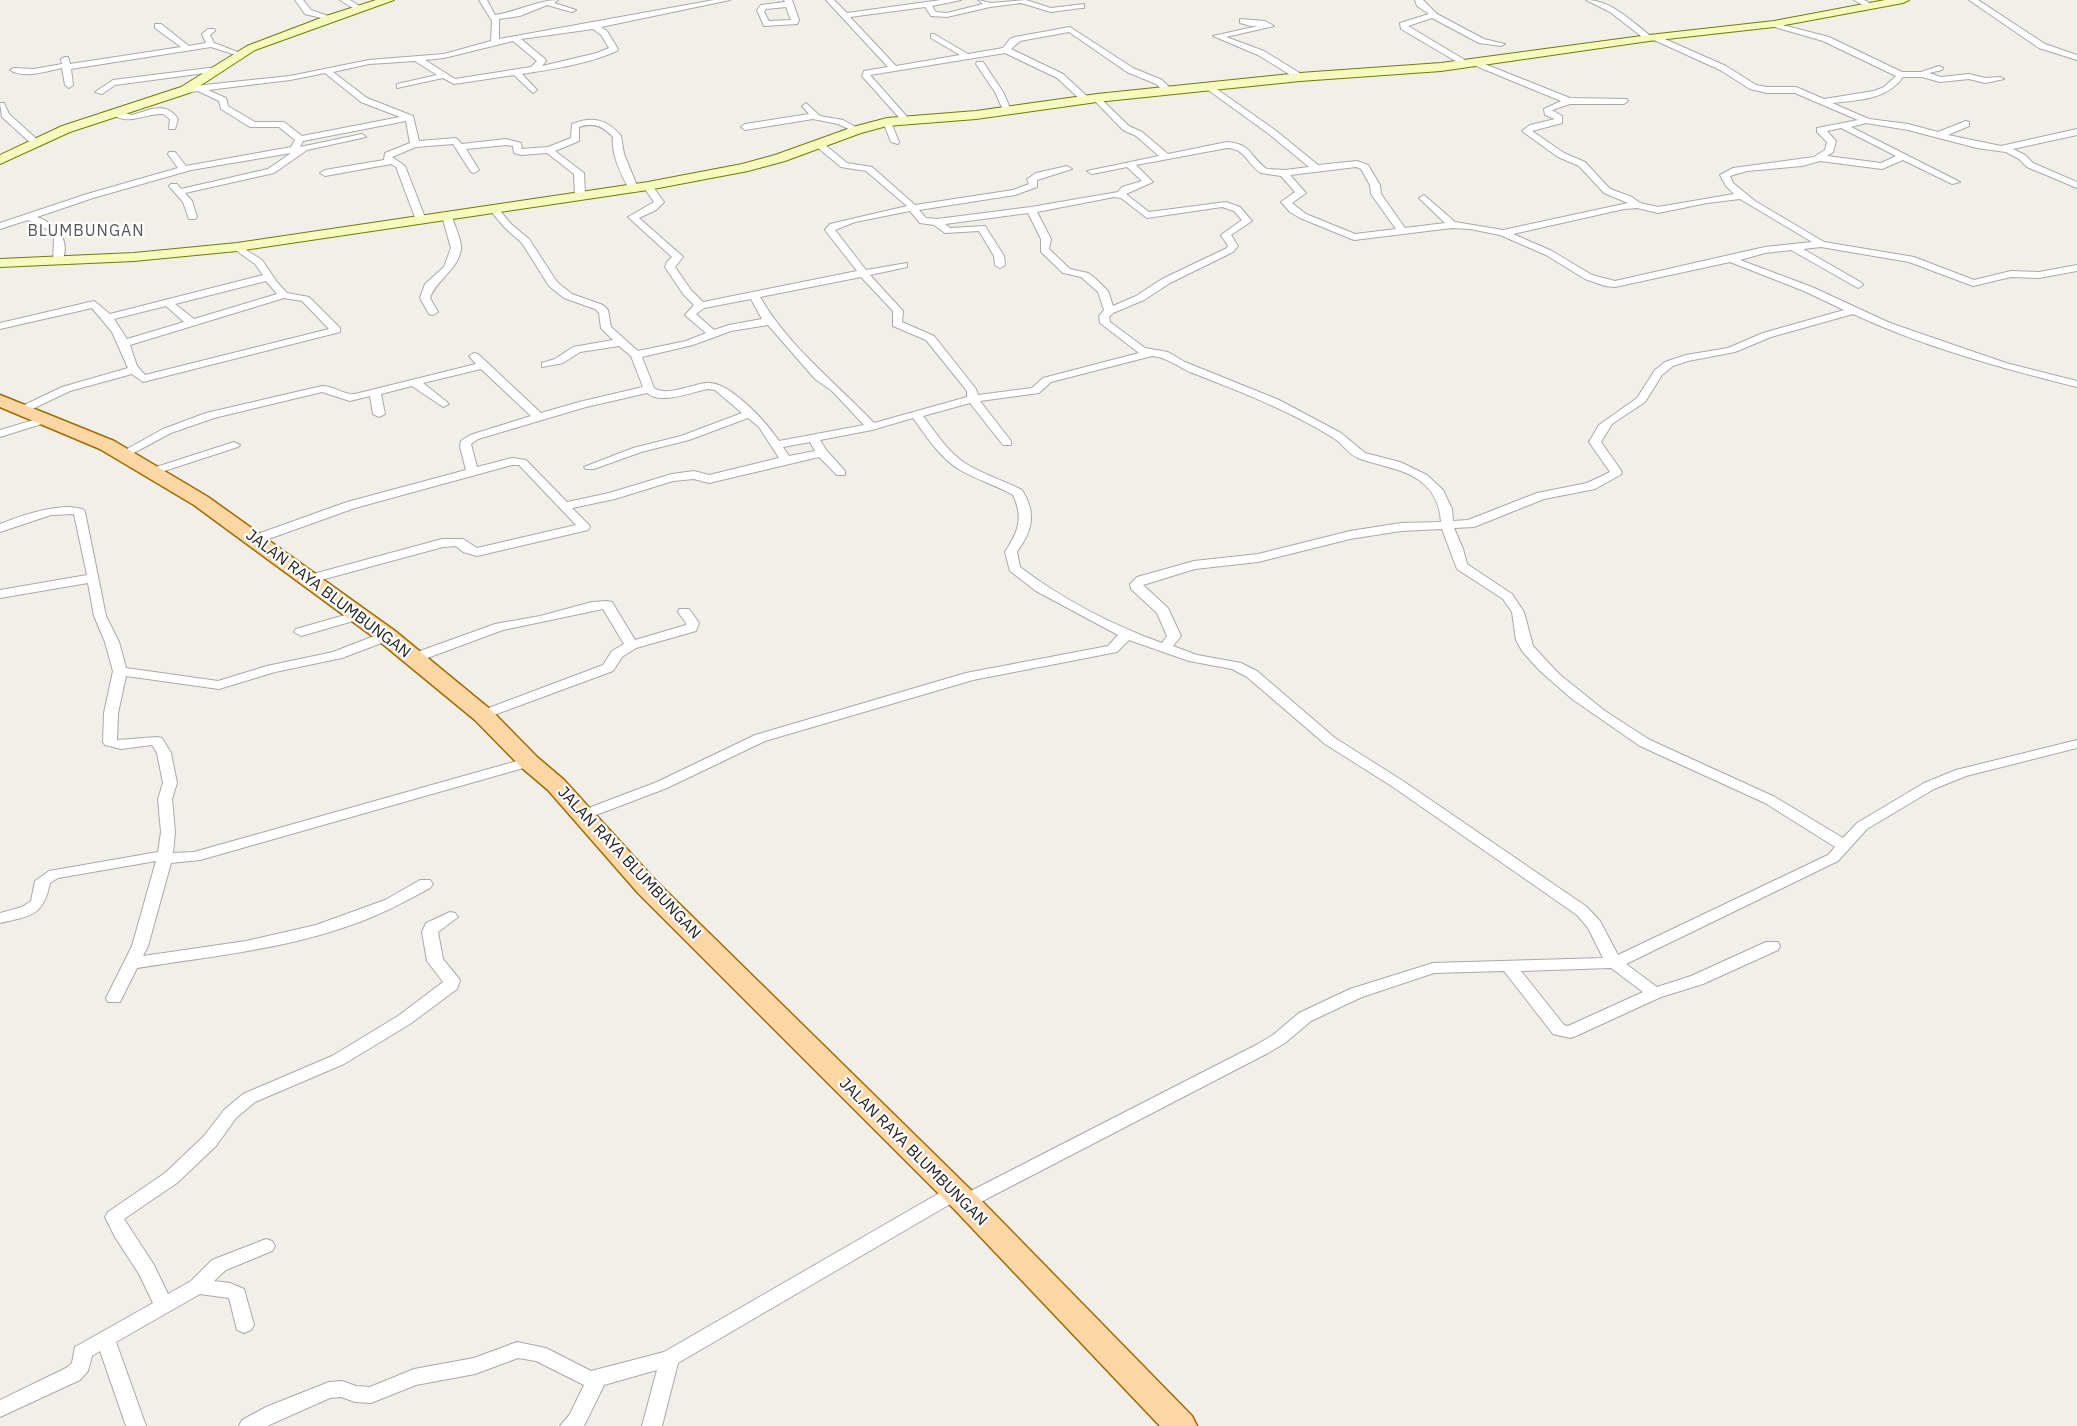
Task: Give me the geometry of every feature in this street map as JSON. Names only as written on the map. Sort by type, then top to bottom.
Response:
[{"type":"main road","name":"JALAN RAYA BLUMBUNGAN","points":[[11,405],[124,454],[154,471],[256,539],[359,615],[483,715],[529,762],[556,785],[647,887],[959,1197],[1181,1426]]},
{"type":"street","points":[[299,0],[308,12],[330,18]]},
{"type":"street","points":[[344,0],[360,8]]},
{"type":"street","points":[[0,160],[66,129],[185,90],[239,54],[270,40],[330,18],[388,0]]},
{"type":"street","points":[[483,0],[496,21],[494,43]]},
{"type":"street","points":[[185,90],[202,90],[327,71],[369,62],[456,54],[514,38],[594,26],[726,0]]},
{"type":"street","points":[[830,0],[894,69]]},
{"type":"street","points":[[844,16],[957,0]]},
{"type":"street","points":[[982,0],[990,5]]},
{"type":"street","points":[[1418,0],[1423,6],[1434,13],[1433,15],[1482,41],[1501,44]]},
{"type":"street","points":[[1590,0],[1608,6],[1617,16],[1652,38],[1723,68],[1753,87],[1767,90],[1789,89],[1867,121],[1908,127],[2015,153],[2030,166],[2077,185]]},
{"type":"street","points":[[1858,0],[1871,6]]},
{"type":"street","points":[[0,263],[58,262],[237,246],[648,186],[743,168],[820,145],[857,130],[887,122],[1300,76],[1373,73],[1470,63],[1652,38],[1774,24],[1903,0]]},
{"type":"street","points":[[1973,0],[2042,46],[2077,58]]},
{"type":"street","points":[[928,5],[934,14],[947,16],[990,5],[1021,1],[1052,10],[1070,23],[1070,29]]},
{"type":"street","points":[[494,18],[550,2],[572,10]]},
{"type":"street","points":[[1052,10],[1081,6]]},
{"type":"street","points":[[1433,15],[1403,25],[1470,63],[1570,101]]},
{"type":"street","points":[[1243,21],[1251,24],[1265,23],[1270,26],[1217,36],[1261,53],[1300,76]]},
{"type":"street","points":[[1774,24],[1826,39],[1901,75],[1923,74],[1940,80],[1969,76],[1985,81],[2000,79]]},
{"type":"street","points":[[158,26],[186,47]]},
{"type":"street","points":[[416,58],[442,76],[458,82],[584,60],[606,54],[614,49],[604,32],[594,26]]},
{"type":"street","points":[[906,120],[866,76],[867,73],[1006,50],[1018,39],[1070,29],[1130,70],[1159,82],[1169,91]]},
{"type":"street","points":[[211,31],[206,34],[211,45]]},
{"type":"street","points":[[934,36],[966,56]]},
{"type":"street","points":[[514,38],[542,61],[535,68]]},
{"type":"street","points":[[14,70],[34,71],[186,47],[211,45],[239,54]]},
{"type":"street","points":[[1006,50],[1060,76],[1092,99],[1126,128],[1139,134],[1166,157]]},
{"type":"street","points":[[64,56],[69,85]]},
{"type":"street","points":[[121,58],[135,79]]},
{"type":"street","points":[[980,64],[1007,110]]},
{"type":"street","points":[[99,92],[109,84],[217,68]]},
{"type":"street","points":[[1923,74],[1929,70],[1939,68]]},
{"type":"street","points":[[327,71],[364,100],[410,118]]},
{"type":"street","points":[[515,71],[533,90]]},
{"type":"street","points":[[1822,102],[1874,93],[1894,85],[1901,75]]},
{"type":"street","points":[[400,86],[442,76]]},
{"type":"street","points":[[1208,87],[1272,132],[1316,168]]},
{"type":"street","points":[[202,90],[220,97],[223,100],[224,107],[250,124],[281,124],[300,139]]},
{"type":"street","points":[[1624,101],[1570,101],[1548,109],[1548,113],[1559,118],[1559,121],[1533,127],[1526,131],[1560,155],[1582,164],[1607,191],[1629,199],[1638,206]]},
{"type":"street","points":[[2,105],[3,115],[37,144]]},
{"type":"street","points":[[806,106],[814,116],[821,120],[840,122],[857,130]]},
{"type":"street","points":[[115,113],[127,118],[163,111],[173,116],[172,126]]},
{"type":"street","points":[[745,127],[814,116]]},
{"type":"street","points":[[0,226],[90,196],[184,170],[230,160],[285,152],[294,149],[300,139],[410,118]]},
{"type":"street","points":[[410,118],[415,144]]},
{"type":"street","points":[[1821,244],[1798,228],[1765,212],[1743,196],[1726,180],[1727,172],[1739,169],[1777,168],[1817,158],[1830,152],[1832,148],[1832,141],[1820,130],[1867,121]]},
{"type":"street","points":[[461,148],[506,142],[518,145],[517,151],[521,152],[549,150],[576,139],[575,126],[593,122],[604,123],[617,136],[616,140],[623,160],[622,165],[633,188]]},
{"type":"street","points":[[887,122],[895,142]]},
{"type":"street","points":[[1938,135],[1966,124]]},
{"type":"street","points":[[1841,125],[1955,182]]},
{"type":"street","points":[[1999,149],[2077,132]]},
{"type":"street","points":[[179,192],[271,170],[304,148],[362,138]]},
{"type":"street","points":[[421,220],[402,172],[393,161],[387,158],[388,155],[415,144],[452,140],[461,148],[474,170]]},
{"type":"street","points":[[820,145],[844,164],[869,169],[909,202],[923,221],[937,222],[1031,210],[1120,195],[1125,188],[1148,182],[1128,164]]},
{"type":"street","points":[[1092,171],[1227,145],[1237,146],[1253,157],[1262,170],[1282,172],[1357,164],[1366,167],[1375,185],[1376,194],[1402,231]]},
{"type":"street","points":[[549,150],[558,160],[567,162],[579,173],[580,196]]},
{"type":"street","points":[[172,154],[184,170]]},
{"type":"street","points":[[1817,158],[1882,166],[1904,156]]},
{"type":"street","points":[[325,173],[393,161]]},
{"type":"street","points":[[1007,444],[980,411],[972,391],[938,346],[922,334],[897,324],[898,311],[863,273],[830,230],[842,223],[912,208],[1015,192],[1034,185],[1032,179],[1039,174],[1067,169]]},
{"type":"street","points":[[1282,172],[1301,193],[1286,202],[1293,210],[1354,238],[1452,225],[1470,226],[1503,233],[1540,248],[1579,273],[1604,284],[1615,284],[1731,259],[1754,252],[1791,246],[1821,244],[1912,259],[1973,283],[2011,274],[2039,275],[2077,268]]},
{"type":"street","points":[[166,176],[189,205],[192,217]]},
{"type":"street","points":[[648,186],[659,202],[653,208],[633,217],[678,256],[670,264],[670,267],[687,292],[701,306]]},
{"type":"street","points":[[1120,195],[1147,215],[1227,204],[1244,216],[1246,221],[1242,226],[1230,230],[1226,235],[1233,246],[1230,250],[1166,280],[1140,298],[1109,310],[1104,316],[1105,323],[1138,348],[1149,353]]},
{"type":"street","points":[[1503,233],[1606,209],[1638,206],[1667,210],[1707,200],[1743,196]]},
{"type":"street","points":[[1424,198],[1452,225]]},
{"type":"street","points":[[494,209],[508,226],[526,241],[553,284],[568,296],[599,307],[604,312],[608,332],[636,355],[646,376],[649,389]]},
{"type":"street","points":[[1031,210],[1046,239],[1044,250],[1067,271],[1084,276],[1092,281],[1103,292],[1109,310]]},
{"type":"street","points":[[433,312],[425,298],[429,286],[448,268],[456,248],[447,216]]},
{"type":"street","points":[[29,217],[49,226],[59,237],[62,242],[58,262]]},
{"type":"street","points":[[937,222],[948,231],[982,228],[996,251],[1000,265]]},
{"type":"street","points":[[237,246],[259,262],[268,277],[284,295]]},
{"type":"street","points":[[1791,246],[1858,285]]},
{"type":"street","points":[[1731,259],[1766,275],[1808,289],[1851,311],[2002,364],[2077,384]]},
{"type":"street","points":[[713,334],[690,315],[694,310],[701,306],[903,264]]},
{"type":"street","points":[[107,318],[268,277]]},
{"type":"street","points":[[0,326],[91,304],[96,306],[107,318],[124,344],[126,354],[134,370],[142,378],[146,379],[336,330],[305,299],[284,295],[124,344]]},
{"type":"street","points":[[754,296],[768,320],[773,322],[820,377],[836,389],[872,426]]},
{"type":"street","points":[[168,303],[191,322]]},
{"type":"street","points":[[1165,648],[1174,636],[1170,626],[1163,611],[1137,589],[1136,584],[1151,575],[1194,565],[1258,558],[1350,534],[1401,527],[1447,527],[1470,524],[1541,496],[1591,486],[1616,473],[1595,442],[1598,432],[1622,411],[1640,400],[1648,392],[1651,382],[1661,369],[1668,364],[1733,349],[1766,335],[1851,311]]},
{"type":"street","points":[[636,355],[690,343],[713,334],[768,320]]},
{"type":"street","points":[[546,365],[558,361],[577,349],[622,342]]},
{"type":"street","points":[[777,445],[872,426],[974,399],[1035,390],[1047,380],[1149,353],[1164,354],[1181,364],[1276,402],[1336,435],[1361,456],[1396,464],[1423,477],[1437,490],[1446,509],[1447,527],[1457,549],[1460,566],[1510,598],[1517,610],[1521,623],[1521,637],[1526,648],[1540,663],[1609,720],[1629,734],[1707,774],[1760,795],[1843,845]]},
{"type":"street","points":[[474,356],[538,417]]},
{"type":"street","points":[[124,454],[174,428],[233,408],[327,388],[344,398],[483,365]]},
{"type":"street","points":[[11,405],[134,370]]},
{"type":"street","points":[[414,382],[443,404]]},
{"type":"street","points":[[472,472],[472,466],[465,451],[469,440],[538,417],[649,389],[658,394],[667,394],[712,386],[718,387],[764,425],[786,460]]},
{"type":"street","points":[[375,392],[379,414]]},
{"type":"street","points":[[590,467],[637,450],[685,438],[707,428],[750,414]]},
{"type":"street","points":[[916,414],[939,445],[963,466],[1000,482],[1018,493],[1027,523],[1024,533],[1011,552],[1014,568],[1040,588],[1125,634],[1194,658],[1236,666],[1252,674],[1330,742],[1398,784],[1582,910],[1594,925],[1614,963],[1655,993]]},
{"type":"street","points":[[0,434],[47,420]]},
{"type":"street","points":[[812,438],[822,453],[842,472]]},
{"type":"street","points":[[154,471],[234,445]]},
{"type":"street","points":[[564,506],[611,496],[672,478],[694,475],[709,479],[822,453]]},
{"type":"street","points":[[256,539],[351,505],[512,461],[522,462],[583,528],[477,552],[467,549],[459,542],[442,542],[310,579]]},
{"type":"street","points":[[0,528],[52,512],[77,510],[80,514],[100,616],[112,642],[120,671],[108,738],[115,745],[144,740],[157,741],[164,753],[170,783],[164,799],[168,832],[165,856],[140,946],[114,998]]},
{"type":"street","points":[[0,594],[94,578]]},
{"type":"street","points":[[414,658],[500,627],[541,620],[592,606],[607,605],[631,644]]},
{"type":"street","points":[[483,715],[601,672],[608,668],[617,654],[631,644],[692,628],[693,623],[684,612]]},
{"type":"street","points":[[301,632],[359,615]]},
{"type":"street","points":[[583,815],[662,785],[760,738],[971,676],[1112,649],[1125,634]]},
{"type":"street","points":[[120,671],[219,685],[272,669],[337,655],[387,636]]},
{"type":"street","points":[[249,1426],[273,1413],[329,1390],[342,1389],[355,1394],[371,1395],[414,1377],[475,1366],[517,1350],[539,1354],[583,1376],[597,1379],[670,1358],[959,1197],[1262,1049],[1279,1039],[1305,1016],[1356,993],[1433,968],[1614,963],[1833,858],[1862,826],[1929,786],[1961,772],[2077,744]]},
{"type":"street","points":[[0,918],[26,912],[34,906],[38,902],[43,881],[54,874],[103,864],[165,856],[179,859],[195,857],[529,762]]},
{"type":"street","points":[[132,962],[202,952],[217,952],[282,941],[366,916],[425,884]]},
{"type":"street","points":[[164,1307],[147,1270],[120,1232],[114,1217],[171,1178],[210,1141],[230,1114],[249,1098],[338,1060],[404,1020],[446,990],[451,985],[452,980],[435,961],[430,932],[432,927],[450,917]]},
{"type":"street","points":[[1508,966],[1559,1030],[1570,1032],[1655,993],[1697,980],[1772,946]]},
{"type":"street","points":[[0,1409],[73,1374],[82,1364],[82,1353],[198,1286],[219,1265],[266,1246]]},
{"type":"street","points":[[198,1286],[230,1290],[237,1294],[244,1325]]},
{"type":"street","points":[[106,1340],[136,1426]]},
{"type":"street","points":[[652,1426],[670,1358]]},
{"type":"street","points":[[570,1426],[577,1420],[597,1379]]},
{"type":"district","name":"BLUMBUNGAN","points":[[86,231]]}]
